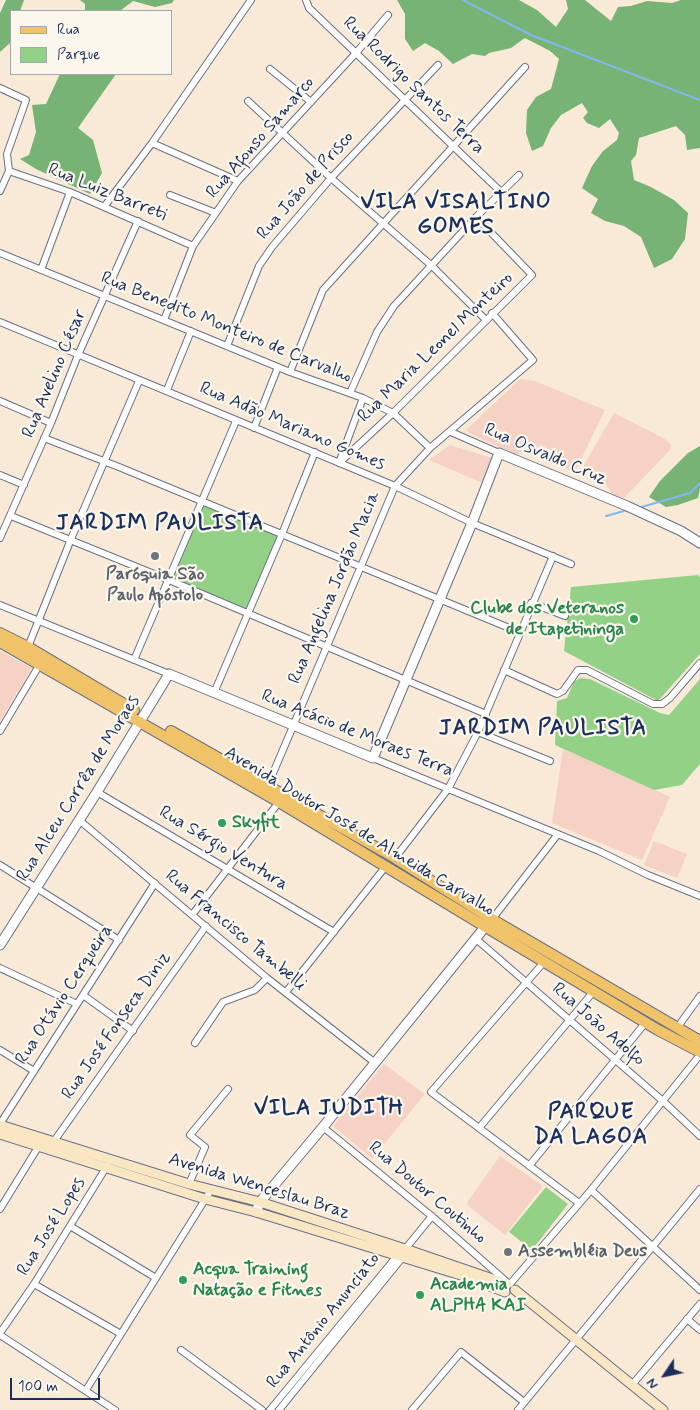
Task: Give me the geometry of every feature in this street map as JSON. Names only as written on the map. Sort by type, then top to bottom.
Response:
[{"type":"main road","name":"Avenida Doutor José de Almeida Carvalho","points":[[0,633],[28,646],[142,719],[700,1054]]},
{"type":"main road","name":"Avenida Doutor José de Almeida Carvalho","points":[[0,642],[268,785],[395,858],[500,924],[700,1041]]},
{"type":"main road","name":"Avenida Wenceslau Braz","points":[[0,1124],[41,1143]]},
{"type":"main road","name":"Avenida Wenceslau Braz","points":[[0,1134],[41,1143],[109,1163],[260,1202],[328,1229],[464,1276],[509,1287]]},
{"type":"main road","name":"Avenida Wenceslau Braz","points":[[109,1163],[205,1199],[328,1229]]},
{"type":"main road","name":"Rua Doutor Coutinho","points":[[509,1287],[661,1409]]},
{"type":"street","points":[[104,206],[152,143],[251,0]]},
{"type":"street","name":"Rua Rodrigo Santos Terra","points":[[306,0],[309,8],[501,192]]},
{"type":"street","name":"Rua Afonso Samarco","points":[[164,320],[193,246],[238,181],[356,53],[388,15]]},
{"type":"street","name":"Rua João de Prisco","points":[[228,346],[259,266],[272,246],[404,98],[438,65]]},
{"type":"street","points":[[290,372],[323,290],[525,68]]},
{"type":"street","points":[[270,70],[311,102]]},
{"type":"street","points":[[0,88],[26,100],[7,154],[9,171],[0,192]]},
{"type":"street","points":[[248,101],[331,178],[432,266],[486,320]]},
{"type":"street","points":[[152,143],[238,181]]},
{"type":"street","name":"Rua Luiz Barreti","points":[[9,171],[70,192],[193,246]]},
{"type":"street","points":[[350,393],[385,318],[394,306],[476,217],[518,175]]},
{"type":"street","points":[[41,270],[70,192]]},
{"type":"street","points":[[170,195],[216,213]]},
{"type":"street","name":"Rua Maria Leonel Monteiro","points":[[339,463],[393,413],[492,313],[532,276],[476,217]]},
{"type":"street","name":"Rua Avelino César","points":[[0,538],[51,423],[78,355],[138,221]]},
{"type":"street","name":"Rua Benedito Monteiro de Carvalho","points":[[0,253],[290,372],[363,398],[393,413],[430,448]]},
{"type":"street","points":[[394,486],[430,448],[533,360],[492,313]]},
{"type":"street","name":"Rua Adão Mariano Gomes","points":[[0,322],[139,381],[167,390],[236,421],[315,452],[394,486],[472,523],[571,564]]},
{"type":"street","points":[[167,390],[191,331]]},
{"type":"street","points":[[254,428],[278,367]]},
{"type":"street","points":[[28,646],[70,539],[139,381]]},
{"type":"street","points":[[339,463],[363,398]]},
{"type":"street","points":[[0,401],[51,423]]},
{"type":"street","points":[[134,660],[236,421]]},
{"type":"street","name":"Rua Osvaldo Cruz","points":[[451,432],[681,530],[700,543]]},
{"type":"street","points":[[44,438],[520,632]]},
{"type":"street","points":[[346,443],[355,448]]},
{"type":"street","points":[[214,693],[315,452]]},
{"type":"street","points":[[373,758],[472,523],[498,453]]},
{"type":"street","points":[[0,475],[24,485]]},
{"type":"street","name":"Rua Angelina Jordão Macia","points":[[268,785],[394,486]]},
{"type":"street","points":[[11,516],[169,580],[486,714]]},
{"type":"street","points":[[395,858],[448,789],[478,732],[552,556]]},
{"type":"street","points":[[532,603],[565,616]]},
{"type":"street","name":"Rua Acácio de Moraes Terra","points":[[0,605],[599,851],[700,896]]},
{"type":"street","points":[[504,670],[557,694],[563,691],[578,670],[587,670],[653,704],[662,704],[670,698],[700,663]]},
{"type":"street","points":[[0,731],[40,664]]},
{"type":"street","name":"Rua Alceu Corrêa de Moraes","points":[[0,945],[98,792],[169,674]]},
{"type":"street","points":[[478,732],[550,761]]},
{"type":"street","name":"Rua Sérgio Ventura","points":[[98,792],[334,932]]},
{"type":"street","points":[[192,915],[279,802]]},
{"type":"street","name":"Rua Francisco Tambelli","points":[[79,820],[267,978],[374,1062]]},
{"type":"street","points":[[256,1212],[260,1202],[323,1127],[484,926],[493,918],[558,834]]},
{"type":"street","points":[[0,865],[118,940]]},
{"type":"street","points":[[286,992],[386,866]]},
{"type":"street","name":"Rua Otávio Cerqueira","points":[[0,1124],[155,883]]},
{"type":"street","name":"Rua José Fonseca Diniz","points":[[51,1146],[206,926]]},
{"type":"street","name":"Rua João Adolfo","points":[[475,938],[664,1102],[700,1136]]},
{"type":"street","points":[[544,962],[431,1092],[579,1203]]},
{"type":"street","points":[[0,968],[76,1004]]},
{"type":"street","points":[[195,1043],[223,1002],[255,990],[267,978]]},
{"type":"street","points":[[479,1128],[594,991]]},
{"type":"street","points":[[83,995],[133,1030]]},
{"type":"street","points":[[679,1030],[700,996]]},
{"type":"street","points":[[529,1166],[646,1022]]},
{"type":"street","points":[[0,1050],[34,1071]]},
{"type":"street","points":[[509,1287],[664,1102],[700,1054]]},
{"type":"street","points":[[189,1184],[205,1147],[190,1134],[228,1089]]},
{"type":"street","name":"Rua Doutor Coutinho","points":[[323,1127],[432,1216],[509,1287]]},
{"type":"street","points":[[1,1204],[41,1143]]},
{"type":"street","name":"Rua José Lopes","points":[[0,1334],[34,1284],[109,1163]]},
{"type":"street","points":[[518,1410],[700,1189]]},
{"type":"street","points":[[86,1390],[211,1190]]},
{"type":"street","points":[[591,1190],[700,1290]]},
{"type":"street","name":"Rua Antônio Anunciato","points":[[274,1409],[432,1216]]},
{"type":"street","points":[[70,1226],[156,1278]]},
{"type":"street","points":[[34,1284],[121,1334]]},
{"type":"street","points":[[632,1385],[700,1304]]},
{"type":"street","points":[[687,1319],[700,1330]]},
{"type":"street","points":[[0,1334],[115,1410]]},
{"type":"street","points":[[181,1350],[262,1410]]},
{"type":"street","points":[[412,1410],[461,1352],[524,1402]]},
{"type":"shaded area","points":[[520,379],[535,381],[605,410],[575,472],[548,461],[551,450],[540,445],[537,448],[524,445],[520,453],[516,455],[466,430]]},
{"type":"shaded area","points":[[614,413],[665,439],[671,445],[670,450],[624,498],[613,495],[607,486],[592,474],[579,474]]},
{"type":"shaded area","points":[[450,445],[492,458],[482,483],[429,460]]},
{"type":"shaded area","points":[[0,651],[32,668],[0,721]]},
{"type":"shaded area","points":[[563,749],[670,797],[642,860],[552,823]]},
{"type":"shaded area","points":[[654,841],[687,854],[677,878],[644,865]]},
{"type":"shaded area","points":[[384,1064],[425,1094],[372,1159],[333,1126]]},
{"type":"shaded area","points":[[500,1156],[543,1186],[505,1235],[466,1204]]},
{"type":"green space","points":[[6,0],[24,0],[20,10],[10,10],[10,43],[0,52],[0,13]]},
{"type":"green space","points":[[80,0],[174,0],[172,3],[155,7],[133,1],[121,10],[85,10],[85,4]]},
{"type":"green space","points":[[397,0],[519,0],[537,10],[556,27],[568,9],[566,0],[585,0],[611,21],[618,7],[631,6],[647,1],[672,3],[681,0],[700,0],[700,148],[687,150],[685,135],[676,126],[639,138],[636,155],[631,161],[634,180],[674,200],[688,213],[685,239],[672,259],[654,268],[641,237],[624,226],[605,221],[591,213],[598,199],[582,188],[592,166],[603,151],[617,140],[619,133],[610,119],[599,128],[587,123],[583,118],[588,112],[582,103],[561,115],[551,128],[543,146],[532,151],[526,133],[527,110],[536,97],[551,89],[559,59],[550,51],[525,38],[511,48],[489,53],[485,56],[472,54],[453,64],[439,51],[425,43],[413,51],[405,39],[405,14]]},
{"type":"green space","points":[[60,75],[115,75],[78,128],[93,140],[102,173],[90,194],[36,169],[20,159],[29,155],[36,132],[32,105],[46,104]]},
{"type":"green space","points":[[700,446],[700,489],[698,498],[666,507],[649,497],[660,481],[688,453]]},
{"type":"green space","points":[[203,505],[278,536],[247,610],[172,577]]},
{"type":"green space","name":"Clube dos Veteranos de Itapetininga","points":[[698,575],[700,577],[700,654],[658,701],[564,651],[571,587]]},
{"type":"green space","points":[[580,678],[590,679],[660,713],[669,715],[700,679],[700,764],[682,785],[654,790],[555,745],[557,701],[567,698],[574,682]]},
{"type":"green space","points":[[546,1187],[568,1204],[532,1250],[509,1232]]},
{"type":"waterway","points":[[463,0],[531,35],[700,100]]},
{"type":"waterway","points":[[638,508],[690,493],[700,483]]},
{"type":"waterway","points":[[606,516],[624,511]]},
{"type":"place","name":"Paróquia São Paulo Apóstolo","points":[[155,556]]},
{"type":"place","name":"Clube dos Veteranos de Itapetininga","points":[[634,619]]},
{"type":"place","name":"Skyfit","points":[[222,823]]},
{"type":"place","name":"Assembléia Deus","points":[[508,1252]]},
{"type":"place","name":"Acqua Training Natação e Fitnes","points":[[183,1280]]},
{"type":"place","name":"Academia ALPHA KAI","points":[[420,1295]]},
{"type":"district","name":"VILA VISALTINO GOMES","points":[[456,216]]},
{"type":"district","name":"JARDIM PAULISTA","points":[[160,524]]},
{"type":"district","name":"JARDIM PAULISTA","points":[[543,729]]},
{"type":"district","name":"VILA JUDITH","points":[[329,1109]]},
{"type":"district","name":"PARQUE DA LAGOA","points":[[591,1126]]}]
